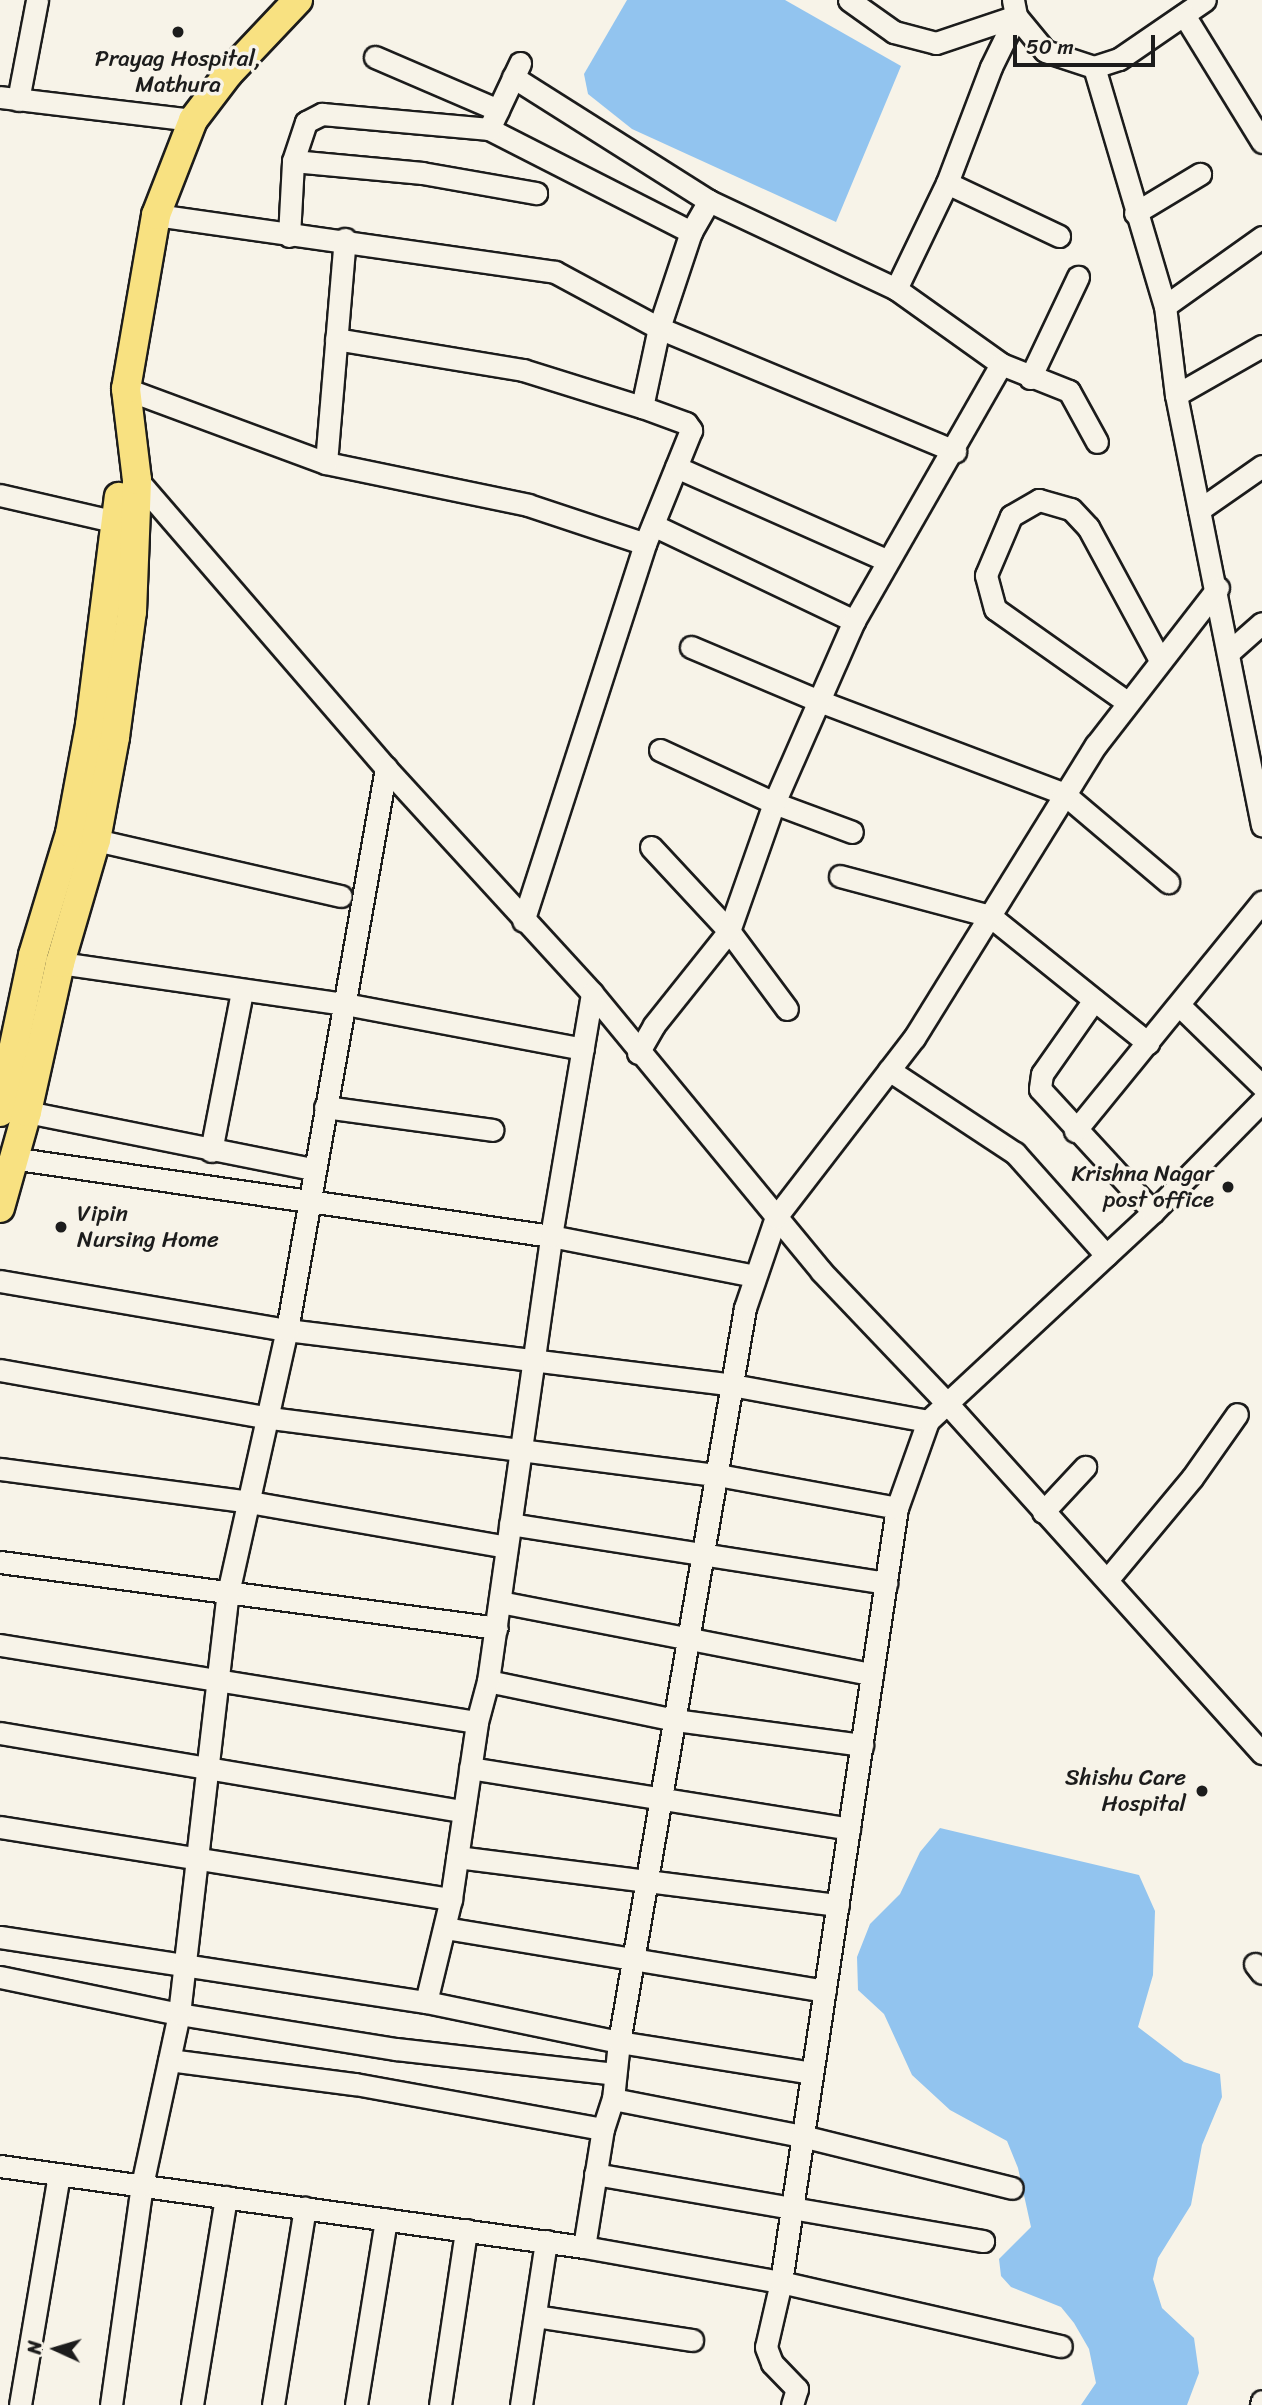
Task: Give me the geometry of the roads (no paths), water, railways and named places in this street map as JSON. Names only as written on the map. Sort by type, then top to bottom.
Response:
[{"type":"main road","points":[[14,1112],[96,840],[132,612],[130,425],[126,388],[156,215],[192,120],[228,74],[298,0]]},
{"type":"main road","points":[[0,1208],[11,1158],[33,955],[70,833],[117,522],[130,473]]},
{"type":"street","points":[[37,0],[9,99],[192,120]]},
{"type":"street","points":[[849,0],[894,32],[936,43],[1015,8]]},
{"type":"street","points":[[1015,8],[1045,51],[1094,67],[1119,59],[1205,0]]},
{"type":"street","points":[[896,289],[947,183],[1015,8]]},
{"type":"street","points":[[1184,15],[1262,142]]},
{"type":"street","points":[[375,57],[494,119],[691,232]]},
{"type":"street","points":[[1094,67],[1135,213],[1165,306],[1176,395],[1218,588],[1262,825]]},
{"type":"street","points":[[494,119],[516,70],[709,201],[896,289],[1001,364],[1030,378],[1069,391],[1097,442]]},
{"type":"street","points":[[289,236],[293,161],[306,122],[315,115],[494,119]]},
{"type":"street","points":[[293,161],[422,173],[536,193]]},
{"type":"street","points":[[1135,213],[1200,174]]},
{"type":"street","points":[[947,183],[1059,236]]},
{"type":"street","points":[[642,407],[659,328],[691,232],[709,201]]},
{"type":"street","points":[[156,215],[289,236],[345,239],[555,272],[659,328],[955,452]]},
{"type":"street","points":[[1165,306],[1262,237]]},
{"type":"street","points":[[326,463],[345,239]]},
{"type":"street","points":[[1030,378],[1078,277]]},
{"type":"street","points":[[336,339],[523,370],[642,407],[686,423],[691,430],[649,534],[523,921]]},
{"type":"street","points":[[1176,395],[1262,346]]},
{"type":"street","points":[[638,1053],[654,1024],[729,931],[774,803],[854,621],[886,560],[955,452],[1001,364]]},
{"type":"street","points":[[126,388],[326,463],[528,505],[649,534],[854,621]]},
{"type":"street","points":[[1199,510],[1262,466]]},
{"type":"street","points":[[676,467],[886,560]]},
{"type":"street","points":[[130,473],[386,768],[523,921],[592,993],[638,1053],[776,1217],[1262,1753]]},
{"type":"street","points":[[0,495],[117,522]]},
{"type":"street","points":[[1126,702],[995,609],[986,575],[1011,516],[1039,500],[1071,509],[1088,527],[1160,660]]},
{"type":"street","points":[[584,2247],[603,2129],[613,2099],[633,1958],[705,1554],[732,1385],[754,1276],[776,1217],[914,1038],[1063,793],[1126,702],[1218,588]]},
{"type":"street","points":[[1228,653],[1262,623]]},
{"type":"street","points":[[691,647],[819,701],[1063,793],[1168,882]]},
{"type":"street","points":[[660,750],[774,803],[852,831]]},
{"type":"street","points":[[111,2405],[142,2185],[169,2060],[185,1968],[195,1857],[228,1593],[270,1418],[287,1330],[307,1200],[345,1004],[386,768]]},
{"type":"street","points":[[96,840],[341,896]]},
{"type":"street","points":[[651,847],[729,931],[787,1009]]},
{"type":"street","points":[[840,876],[990,916],[1148,1043]]},
{"type":"street","points":[[1075,1131],[1262,902]]},
{"type":"street","points":[[60,962],[243,992],[345,1004],[583,1049]]},
{"type":"street","points":[[211,1151],[243,992]]},
{"type":"street","points":[[425,2002],[451,1899],[477,1722],[488,1681],[497,1628],[506,1547],[523,1452],[533,1357],[551,1236],[592,993]]},
{"type":"street","points":[[1094,1000],[1042,1074],[1040,1089],[1075,1131],[1153,1212]]},
{"type":"street","points":[[1179,1005],[1262,1086]]},
{"type":"street","points":[[889,1070],[1015,1153],[1106,1255]]},
{"type":"street","points":[[792,2405],[797,2389],[766,2353],[813,2073],[897,1508],[928,1421],[945,1401],[1153,1212],[1262,1101]]},
{"type":"street","points":[[325,1107],[492,1130]]},
{"type":"street","points":[[14,1112],[313,1169]]},
{"type":"street","points":[[11,1158],[551,1236],[754,1276]]},
{"type":"street","points":[[0,1281],[287,1330],[533,1357],[732,1385],[928,1421]]},
{"type":"street","points":[[0,1370],[270,1418],[718,1475],[897,1508]]},
{"type":"street","points":[[1107,1580],[1192,1478],[1237,1414]]},
{"type":"street","points":[[1043,1512],[1085,1467]]},
{"type":"street","points":[[0,1469],[249,1503],[506,1547]]},
{"type":"street","points":[[510,1524],[886,1583]]},
{"type":"street","points":[[0,1562],[497,1628]]},
{"type":"street","points":[[500,1602],[872,1674]]},
{"type":"street","points":[[0,1645],[477,1722]]},
{"type":"street","points":[[488,1681],[675,1720],[862,1745]]},
{"type":"street","points":[[0,1733],[207,1771],[463,1811]]},
{"type":"street","points":[[470,1768],[661,1802],[849,1829]]},
{"type":"street","points":[[0,1827],[451,1899]]},
{"type":"street","points":[[457,1857],[838,1905]]},
{"type":"street","points":[[445,1928],[825,1991]]},
{"type":"street","points":[[0,1937],[185,1968],[425,2002],[619,2042],[813,2073]]},
{"type":"street","points":[[0,1977],[178,2014],[396,2049],[615,2074]]},
{"type":"street","points":[[169,2060],[355,2084],[603,2129]]},
{"type":"street","points":[[613,2099],[802,2136],[1012,2188]]},
{"type":"street","points":[[0,2165],[584,2247],[780,2282],[1061,2346]]},
{"type":"street","points":[[20,2405],[59,2174]]},
{"type":"street","points":[[595,2175],[792,2206],[984,2241]]},
{"type":"street","points":[[192,2405],[226,2197]]},
{"type":"street","points":[[273,2405],[305,2208]]},
{"type":"street","points":[[356,2405],[386,2219]]},
{"type":"street","points":[[440,2405],[466,2230]]},
{"type":"street","points":[[521,2405],[546,2242]]},
{"type":"street","points":[[535,2316],[692,2340]]},
{"type":"water","points":[[627,0],[785,0],[901,66],[836,222],[632,129],[588,94],[584,74]]},
{"type":"water","points":[[940,1828],[1139,1875],[1155,1911],[1153,1975],[1138,2027],[1184,2062],[1220,2074],[1222,2097],[1202,2145],[1191,2205],[1158,2258],[1153,2279],[1162,2308],[1194,2338],[1199,2373],[1187,2405],[1081,2405],[1096,2383],[1089,2349],[1074,2323],[1061,2307],[1011,2287],[1001,2276],[999,2259],[1031,2227],[1018,2168],[1007,2141],[950,2110],[912,2075],[884,2014],[858,1990],[857,1957],[870,1924],[900,1894],[920,1852]]},
{"type":"place","name":"Prayag Hospital, Mathura","points":[[178,32]]},
{"type":"place","name":"Krishna Nagar post office","points":[[1228,1187]]},
{"type":"place","name":"Vipin Nursing Home","points":[[61,1227]]},
{"type":"place","name":"Shishu Care Hospital","points":[[1202,1791]]}]
